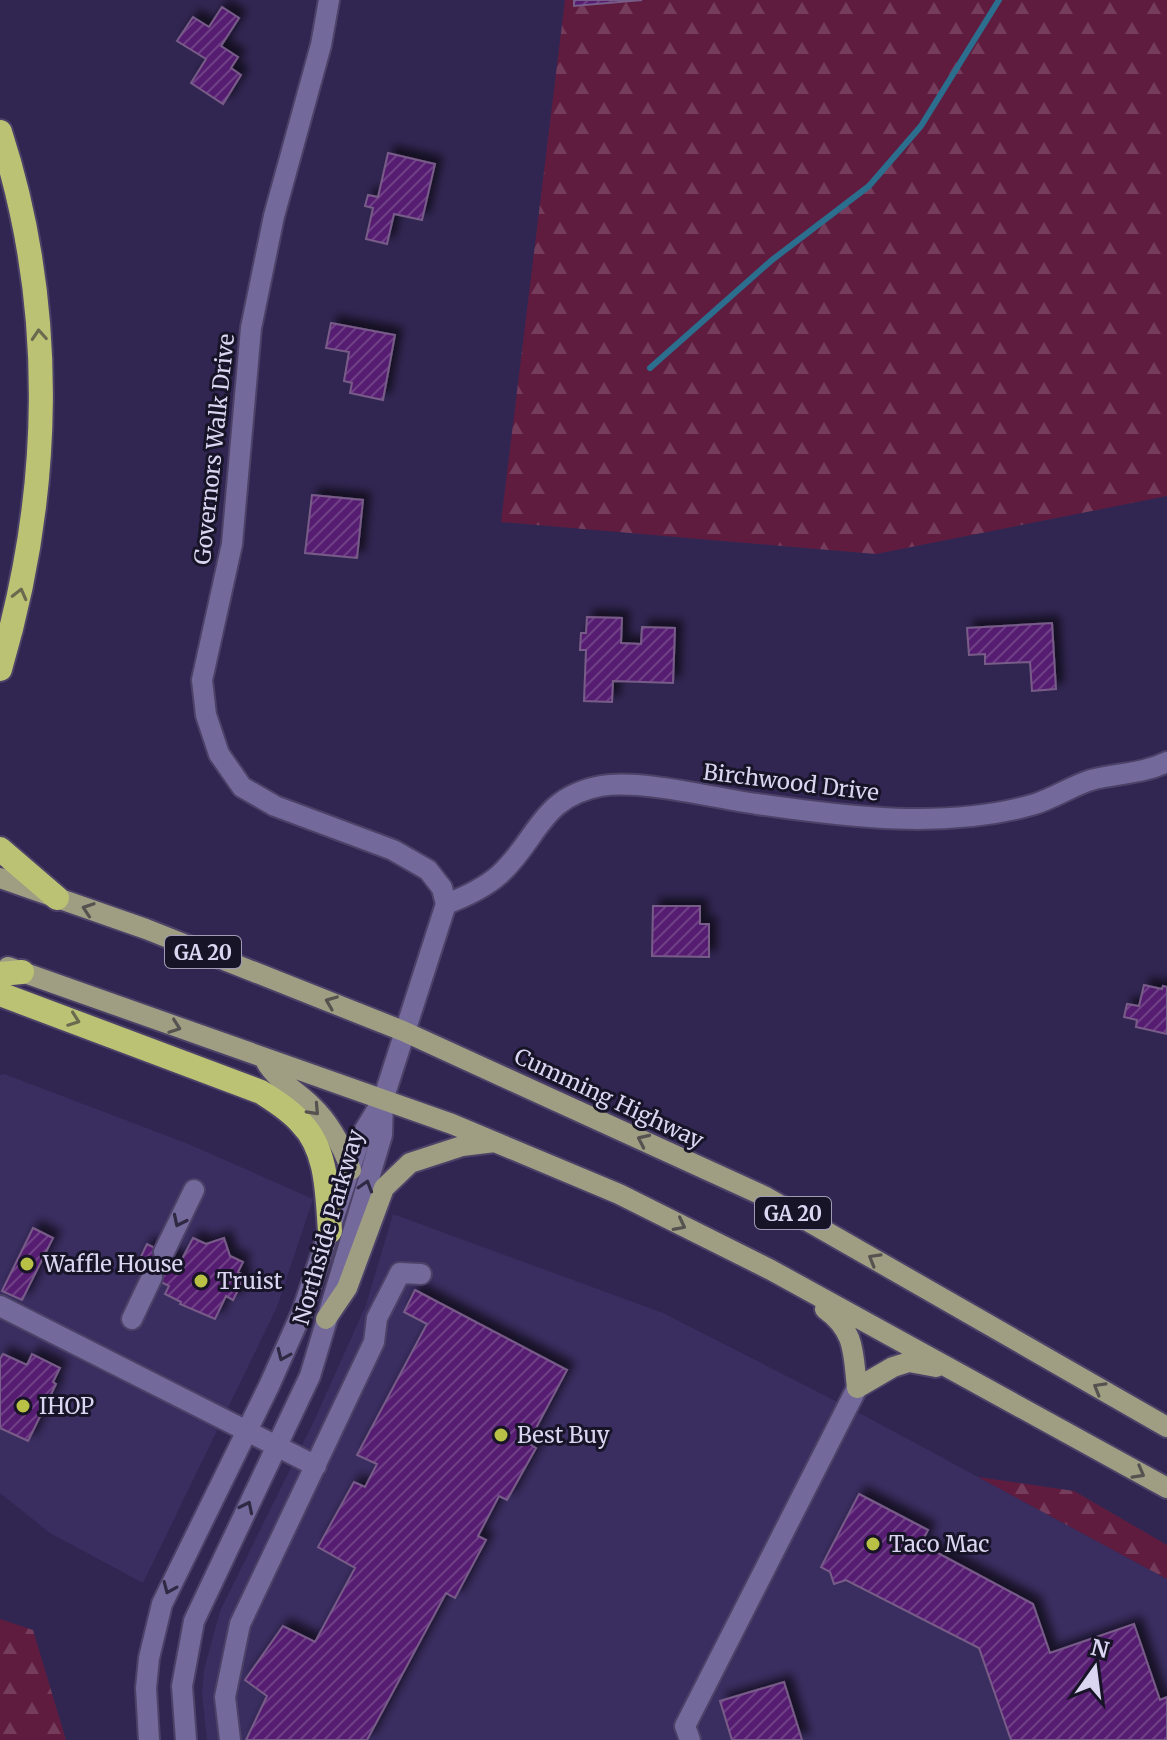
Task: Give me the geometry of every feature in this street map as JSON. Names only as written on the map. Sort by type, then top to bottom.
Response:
[{"type":"highway","points":[[0,132],[22,211],[32,263],[41,356],[42,414],[40,473],[30,547],[0,669]]},
{"type":"highway","points":[[0,849],[57,898]]},
{"type":"highway","points":[[0,994],[248,1086],[285,1108],[304,1124],[317,1147],[327,1184],[330,1231]]},
{"type":"main road","name":"Cumming Highway","points":[[0,878],[146,929],[403,1031],[764,1196],[1167,1427]]},
{"type":"main road","name":"GA 20","points":[[7,970],[383,1100],[495,1142],[619,1194],[771,1270],[1167,1488]]},
{"type":"main road","points":[[264,1059],[271,1071],[314,1107],[340,1141],[351,1170]]},
{"type":"main road","points":[[326,1319],[347,1288],[384,1188],[410,1163],[462,1146],[495,1142]]},
{"type":"main road","points":[[771,1270],[837,1318],[849,1334],[857,1388],[893,1367],[909,1362],[948,1369]]},
{"type":"street","name":"Governors Walk Drive","points":[[329,0],[321,45],[274,216],[251,328],[232,544],[202,680],[219,754],[242,787],[275,806],[393,850],[428,870],[442,888],[446,904]]},
{"type":"street","name":"Birchwood Drive","points":[[446,904],[483,887],[501,873],[543,818],[558,804],[582,790],[606,785],[630,785],[763,805],[888,817],[967,816],[1035,803],[1091,780],[1150,770],[1167,762]]},
{"type":"street","points":[[383,1100],[446,904]]},
{"type":"street","name":"Northside Parkway","points":[[149,1740],[146,1688],[149,1658],[162,1604],[302,1312],[361,1136],[383,1100]]},
{"type":"street","name":"Northside Parkway","points":[[186,1740],[182,1686],[194,1621],[310,1376],[382,1135],[383,1100]]},
{"type":"street","points":[[164,1252],[194,1190]]},
{"type":"street","points":[[230,1740],[225,1697],[240,1624],[374,1342],[377,1318],[400,1273],[421,1274]]},
{"type":"street","points":[[132,1319],[152,1277]]},
{"type":"street","points":[[0,1306],[316,1466]]},
{"type":"street","points":[[690,1740],[685,1726],[857,1388]]},
{"type":"shaded area","points":[[0,1075],[186,1143],[313,1199],[277,1307],[143,1583],[50,1533],[0,1493]]},
{"type":"shaded area","points":[[393,1214],[663,1313],[865,1416],[1167,1579],[1167,1740],[207,1740],[202,1694],[204,1670],[220,1611],[313,1423],[366,1305]]},
{"type":"green space","points":[[565,0],[1167,0],[1167,496],[876,554],[501,522]]},
{"type":"green space","points":[[978,1477],[1074,1491],[1167,1545],[1167,1579]]},
{"type":"green space","points":[[0,1619],[33,1630],[66,1740],[0,1740]]},
{"type":"building","points":[[574,0],[642,0],[574,6]]},
{"type":"building","points":[[222,7],[239,18],[221,46],[238,57],[231,68],[241,75],[223,104],[191,83],[206,59],[177,41],[193,17],[209,27]]},
{"type":"building","points":[[388,153],[435,164],[422,220],[394,214],[387,244],[366,239],[373,208],[365,206],[368,195],[378,197]]},
{"type":"building","points":[[331,323],[395,335],[383,400],[350,393],[352,383],[344,381],[349,352],[326,348]]},
{"type":"building","points":[[312,495],[363,500],[357,558],[305,553]]},
{"type":"building","points":[[587,617],[622,618],[621,643],[641,644],[642,627],[675,628],[673,683],[613,681],[612,702],[584,701],[586,650],[580,650],[581,633],[586,633]]},
{"type":"building","points":[[1052,623],[1056,689],[1032,691],[1030,662],[985,664],[985,654],[969,655],[967,628]]},
{"type":"building","points":[[653,906],[700,906],[700,924],[709,924],[709,957],[652,956]]},
{"type":"building","points":[[1144,985],[1162,989],[1163,986],[1167,987],[1167,1034],[1136,1027],[1137,1020],[1124,1017],[1127,1004],[1139,1006]]},
{"type":"building","name":"Waffle House","points":[[33,1228],[53,1238],[22,1300],[2,1291]]},
{"type":"building","name":"Truist","points":[[193,1238],[206,1244],[224,1238],[230,1256],[243,1262],[238,1272],[245,1276],[233,1300],[226,1296],[215,1319],[180,1304],[165,1294],[169,1286],[135,1269],[147,1244],[181,1261]]},
{"type":"building","points":[[415,1290],[567,1370],[528,1443],[536,1448],[507,1500],[499,1496],[478,1536],[486,1540],[455,1598],[446,1593],[367,1740],[246,1740],[267,1696],[245,1680],[283,1626],[315,1642],[355,1568],[318,1547],[354,1482],[365,1487],[377,1464],[357,1455],[427,1324],[404,1312]]},
{"type":"building","name":"IHOP","points":[[3,1354],[27,1365],[32,1354],[60,1368],[53,1382],[56,1384],[28,1441],[0,1428],[0,1359]]},
{"type":"building","points":[[859,1494],[928,1530],[921,1544],[1033,1604],[1050,1653],[1134,1624],[1160,1700],[1167,1697],[1167,1740],[1011,1740],[979,1648],[846,1580],[834,1584],[830,1572],[821,1567]]},
{"type":"building","points":[[784,1682],[802,1740],[732,1740],[720,1701]]},
{"type":"waterway","points":[[650,368],[772,260],[869,186],[921,126],[999,0]]},
{"type":"place","name":"Waffle House","points":[[27,1264]]},
{"type":"place","name":"Truist","points":[[201,1281]]},
{"type":"place","name":"IHOP","points":[[23,1406]]},
{"type":"place","name":"Best Buy","points":[[501,1435]]},
{"type":"place","name":"Taco Mac","points":[[873,1544]]}]
